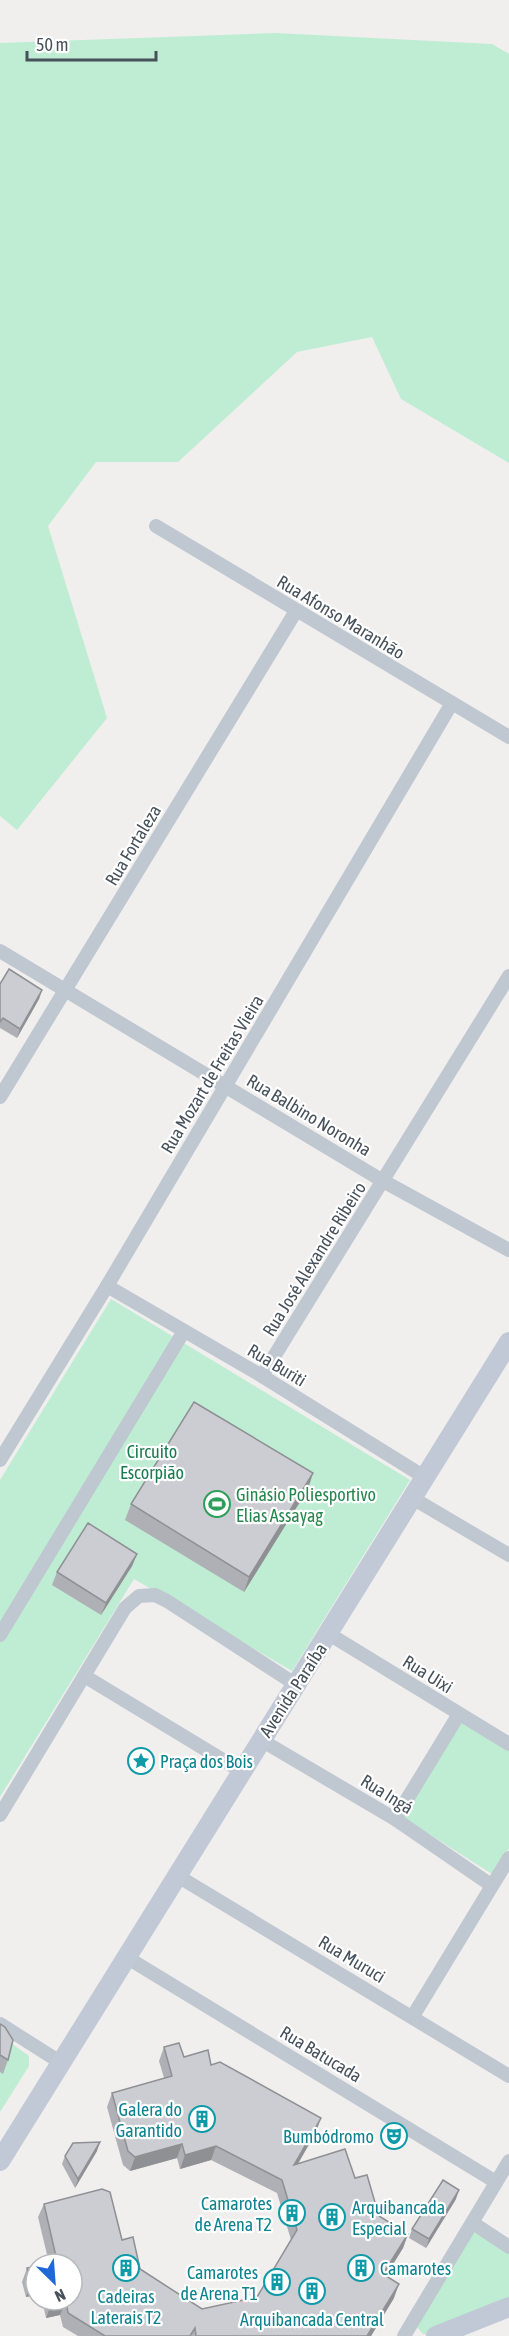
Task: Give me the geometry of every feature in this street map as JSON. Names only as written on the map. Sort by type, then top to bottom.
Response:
[{"type":"street","name":"Rua Afonso Maranhão","points":[[156,526],[509,737]]},
{"type":"street","name":"Rua Fortaleza","points":[[0,1097],[296,611]]},
{"type":"street","name":"Rua Mozart de Freitas Vieira","points":[[0,1460],[107,1286],[452,704]]},
{"type":"street","name":"Rua Balbino Noronha","points":[[0,951],[383,1181],[509,1250]]},
{"type":"street","name":"Rua José Alexandre Ribeiro","points":[[262,1376],[509,976]]},
{"type":"street","name":"Rua Buriti","points":[[107,1286],[262,1376],[426,1478]]},
{"type":"street","points":[[0,1635],[184,1331]]},
{"type":"street","name":"Avenida Paraíba","points":[[0,2161],[295,1684],[329,1634],[426,1478],[503,1363],[509,1342]]},
{"type":"street","points":[[414,1499],[509,1554]]},
{"type":"street","points":[[0,1815],[86,1677],[130,1601],[139,1596],[150,1594],[185,1612],[295,1684]]},
{"type":"street","name":"Rua Uixi","points":[[329,1634],[509,1744]]},
{"type":"street","points":[[86,1677],[241,1771]]},
{"type":"street","points":[[395,1819],[459,1714]]},
{"type":"street","name":"Rua Ingá","points":[[261,1740],[395,1819],[491,1885]]},
{"type":"street","points":[[413,2016],[509,1858]]},
{"type":"street","name":"Rua Muruci","points":[[176,1875],[509,2076]]},
{"type":"street","name":"Rua Batucada","points":[[126,1957],[496,2182]]},
{"type":"street","points":[[0,2024],[60,2062]]},
{"type":"street","points":[[404,2336],[509,2161]]},
{"type":"street","points":[[473,2223],[509,2247]]},
{"type":"street","points":[[436,2336],[509,2307]]},
{"type":"street","points":[[474,2336],[509,2317]]},
{"type":"green space","points":[[275,33],[492,44],[509,54],[509,463],[401,399],[372,337],[297,352],[178,462],[96,462],[48,526],[107,718],[17,830],[0,816],[0,43]]},
{"type":"green space","name":"Circuito Escorpião","points":[[111,1299],[410,1480],[292,1671],[134,1579],[0,1797],[0,1480]]},
{"type":"green space","points":[[461,1718],[509,1749],[509,1848],[492,1874],[404,1818]]},
{"type":"green space","points":[[0,2035],[29,2056],[29,2066],[0,2112]]},
{"type":"green space","points":[[473,2230],[509,2254],[509,2303],[432,2336],[423,2334],[415,2325]]},
{"type":"building","points":[[9,969],[42,990],[20,1029],[3,1018],[0,1022],[0,984]]},
{"type":"building","name":"Ginásio Poliesportivo Elias Assayag","points":[[194,1402],[313,1473],[249,1577],[131,1504]]},
{"type":"building","points":[[88,1523],[137,1554],[106,1603],[57,1572]]},
{"type":"building","points":[[0,2024],[5,2027],[13,2040],[8,2060],[0,2055]]},
{"type":"building","points":[[179,2043],[184,2057],[208,2050],[211,2065],[220,2062],[321,2118],[294,2165],[345,2149],[355,2178],[367,2175],[379,2216],[408,2234],[383,2274],[399,2284],[367,2336],[196,2336],[195,2328],[190,2336],[105,2336],[68,2313],[84,2312],[84,2252],[55,2252],[44,2204],[102,2189],[110,2192],[122,2240],[133,2237],[140,2269],[202,2309],[257,2297],[297,2230],[282,2180],[216,2146],[185,2155],[182,2144],[135,2157],[128,2151],[112,2093],[172,2076],[164,2047]]},
{"type":"building","points":[[100,2142],[78,2179],[65,2156],[73,2143]]},
{"type":"building","points":[[443,2180],[459,2190],[429,2239],[412,2229]]},
{"type":"place","name":"Ginásio Poliesportivo Elias Assayag","points":[[217,1504]]},
{"type":"place","name":"Praça dos Bois","points":[[141,1761]]},
{"type":"place","name":"Galera do Garantido","points":[[202,2119]]},
{"type":"place","name":"Bumbódromo","points":[[394,2136]]},
{"type":"place","name":"Camarotes de Arena T2","points":[[292,2213]]},
{"type":"place","name":"Arquibancada Especial","points":[[332,2217]]},
{"type":"place","name":"Cadeiras Laterais T2","points":[[126,2268]]},
{"type":"place","name":"Camarotes","points":[[361,2268]]},
{"type":"place","name":"Camarotes de Arena T1","points":[[277,2282]]},
{"type":"place","name":"Arquibancada Central","points":[[312,2291]]}]
